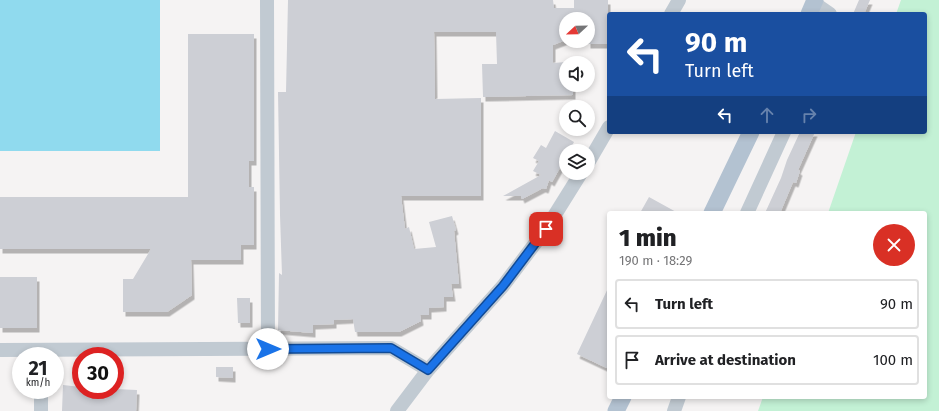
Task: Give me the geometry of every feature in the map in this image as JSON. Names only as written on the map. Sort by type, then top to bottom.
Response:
[{"type":"main road","points":[[713,211],[750,134]]},
{"type":"main road","points":[[616,411],[622,399]]},
{"type":"street","points":[[267,0],[268,349]]},
{"type":"street","points":[[672,12],[679,0]]},
{"type":"street","points":[[813,6],[826,12]]},
{"type":"street","points":[[595,151],[607,130]]},
{"type":"street","points":[[748,211],[783,134]]},
{"type":"street","points":[[397,411],[428,370],[503,286],[546,229],[578,180]]},
{"type":"street","points":[[64,353],[391,348],[428,370]]},
{"type":"street","points":[[0,350],[12,351]]},
{"type":"street","points":[[40,399],[41,411]]},
{"type":"street","points":[[674,411],[678,399]]},
{"type":"green space","points":[[901,0],[939,0],[939,411],[758,411],[762,399],[927,399],[927,211],[829,211],[855,134],[927,134],[927,12],[897,12]]},
{"type":"water","points":[[0,0],[160,0],[160,151],[0,151]]},
{"type":"building","points":[[288,0],[553,0],[554,8],[574,8],[574,0],[608,0],[607,44],[595,44],[595,12],[559,12],[559,43],[553,45],[553,63],[559,63],[559,92],[573,92],[573,95],[483,97],[482,64],[497,64],[496,32],[434,32],[435,99],[481,98],[481,196],[401,196],[405,229],[409,227],[414,249],[436,247],[429,222],[452,216],[456,230],[454,231],[459,284],[451,284],[453,297],[444,297],[444,307],[429,308],[429,315],[420,315],[421,321],[399,332],[355,332],[353,319],[334,320],[334,324],[313,325],[313,333],[278,330],[279,273],[282,275],[278,92],[286,92]]},
{"type":"building","points":[[859,0],[870,0],[865,12],[854,12]]},
{"type":"building","points":[[188,34],[254,34],[254,161],[249,161],[249,187],[254,187],[254,245],[241,245],[241,260],[191,260],[192,295],[167,312],[123,312],[123,279],[133,279],[151,249],[0,249],[0,197],[188,197]]},
{"type":"building","points":[[555,131],[559,133],[559,136],[564,136],[574,142],[573,144],[559,144],[559,170],[552,182],[549,180],[546,189],[543,188],[522,199],[521,196],[503,196],[541,175],[533,171],[539,161],[533,158],[541,145],[546,148]]},
{"type":"building","points":[[799,134],[814,134],[798,170],[800,171],[796,183],[793,182],[781,211],[766,211],[781,178],[787,160]]},
{"type":"building","points":[[649,197],[674,211],[641,211]]},
{"type":"building","points":[[0,277],[37,277],[37,328],[0,328]]},
{"type":"building","points":[[607,290],[607,368],[577,354]]},
{"type":"building","points":[[237,298],[250,298],[250,323],[238,323]]},
{"type":"building","points":[[216,367],[233,367],[233,378],[216,377]]},
{"type":"building","points":[[64,385],[72,386],[72,399],[124,399],[124,389],[137,390],[136,411],[62,411]]},
{"type":"route","points":[[268,349],[391,348],[428,370],[503,286],[546,229]]}]
